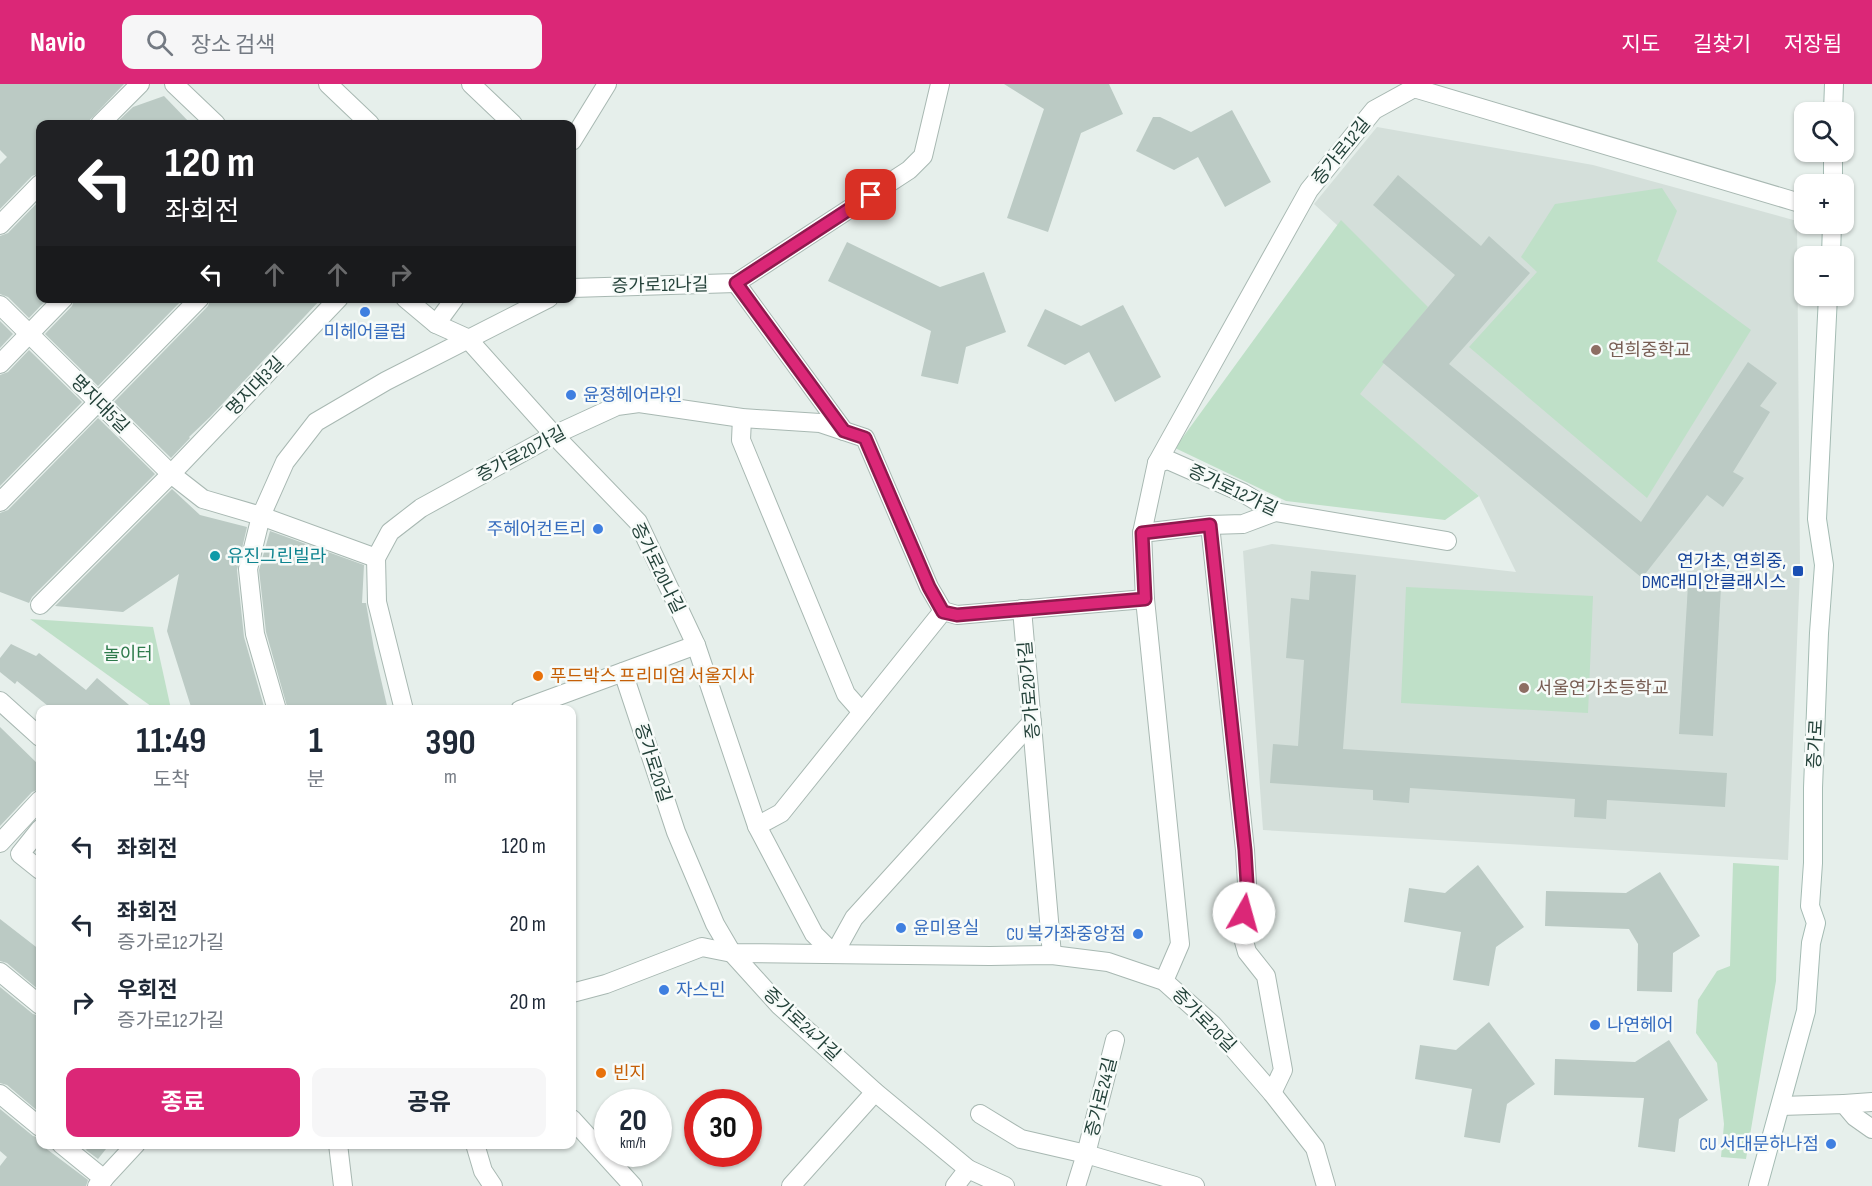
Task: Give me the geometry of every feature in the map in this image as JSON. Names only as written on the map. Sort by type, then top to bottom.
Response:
[{"type":"street","points":[[104,120],[140,84]]},
{"type":"street","points":[[174,84],[212,120]]},
{"type":"street","points":[[328,84],[366,120]]},
{"type":"street","points":[[471,84],[509,120]]},
{"type":"street","points":[[576,134],[607,84]]},
{"type":"street","points":[[736,283],[909,170],[923,156],[940,84]]},
{"type":"street","points":[[1833,102],[1834,84]]},
{"type":"street","name":"증가로12길","points":[[1157,463],[1309,190],[1374,110],[1414,87],[1794,201]]},
{"type":"street","points":[[0,225],[36,188]]},
{"type":"street","name":"증가로12나길","points":[[576,288],[736,283]]},
{"type":"street","name":"증가로20가길","points":[[736,283],[844,431]]},
{"type":"street","points":[[0,364],[59,303]]},
{"type":"street","points":[[0,502],[195,303]]},
{"type":"street","name":"명지대3길","points":[[171,474],[334,303]]},
{"type":"street","points":[[411,303],[435,324],[466,338]]},
{"type":"street","points":[[435,324],[451,303]]},
{"type":"street","points":[[276,705],[255,634],[248,569],[261,516],[285,462],[316,422],[466,338],[539,303]]},
{"type":"street","name":"명지대5길","points":[[0,305],[171,474],[203,499],[261,516]]},
{"type":"street","name":"증가로","points":[[1758,1186],[1806,1011],[1811,943],[1816,923],[1809,906],[1813,863],[1813,788],[1824,565],[1817,519],[1828,306]]},
{"type":"street","name":"증가로20나길","points":[[466,338],[554,435],[638,522],[696,645],[757,826],[814,934],[834,954]]},
{"type":"street","name":"증가로20가길","points":[[403,705],[377,602],[376,558],[390,532],[421,508],[554,435],[617,406],[639,403],[742,418],[820,423],[865,438],[929,587],[943,612]]},
{"type":"street","points":[[742,418],[741,440],[846,694],[862,712]]},
{"type":"street","name":"증가로12가길","points":[[1157,463],[1168,460],[1243,493],[1275,512],[1447,541]]},
{"type":"street","points":[[1157,463],[1142,533],[1145,599],[1180,944],[1164,981]]},
{"type":"street","points":[[40,604],[171,474]]},
{"type":"street","points":[[1142,533],[1210,525],[1243,524],[1275,512]]},
{"type":"street","points":[[261,516],[376,558]]},
{"type":"street","points":[[1210,525],[1245,850],[1248,900],[1240,927],[1247,952],[1266,976],[1283,1070],[1272,1093]]},
{"type":"street","points":[[757,826],[781,813],[943,612],[957,615],[1145,599]]},
{"type":"street","name":"증가로20가길","points":[[1022,609],[1052,955]]},
{"type":"street","points":[[534,705],[696,645]]},
{"type":"street","name":"증가로20길","points":[[623,672],[676,832],[715,924],[732,953]]},
{"type":"street","points":[[0,701],[36,733]]},
{"type":"street","points":[[0,713],[36,744]]},
{"type":"street","points":[[834,954],[854,918],[1032,722]]},
{"type":"street","points":[[0,843],[36,804]]},
{"type":"street","points":[[36,834],[20,854],[36,867]]},
{"type":"street","name":"증가로20길","points":[[576,992],[606,984],[702,947],[732,953],[1052,955],[1108,962],[1164,981],[1213,1025],[1272,1093],[1315,1148],[1326,1186]]},
{"type":"street","name":"증가로24가길","points":[[732,953],[779,1005],[875,1092],[968,1169],[1005,1186]]},
{"type":"street","points":[[0,972],[36,1002]]},
{"type":"street","name":"증가로24길","points":[[1086,1154],[1115,1040]]},
{"type":"street","points":[[791,1186],[875,1092]]},
{"type":"street","points":[[0,1094],[36,1124]]},
{"type":"street","points":[[1781,1106],[1872,1102]]},
{"type":"street","points":[[1844,1104],[1855,1117],[1872,1129]]},
{"type":"street","name":"증가로24길","points":[[980,1114],[1021,1138],[1086,1154],[1195,1186]]},
{"type":"street","points":[[576,1123],[633,1186]]},
{"type":"street","points":[[66,1149],[101,1183],[132,1149]]},
{"type":"street","points":[[339,1149],[343,1186]]},
{"type":"street","points":[[476,1149],[483,1171],[492,1186]]},
{"type":"street","points":[[1076,1186],[1086,1154]]},
{"type":"street","points":[[955,1186],[968,1169]]},
{"type":"shaded area","points":[[1377,127],[1593,165],[1794,220],[1794,234],[1797,234],[1797,246],[1794,246],[1794,306],[1798,306],[1800,570],[1788,860],[1263,830],[1243,551],[1272,544],[1516,572],[1479,496],[1359,394],[1427,307],[1314,204]]},
{"type":"green space","points":[[1662,188],[1677,211],[1657,261],[1751,330],[1647,498],[1469,347],[1537,272],[1521,257],[1555,204]]},
{"type":"green space","points":[[1341,220],[1428,307],[1360,394],[1479,496],[1445,520],[1286,501],[1175,448]]},
{"type":"green space","points":[[1406,587],[1593,596],[1588,713],[1401,703]]},
{"type":"green space","name":"놀이터","points":[[30,619],[153,627],[170,705],[149,705]]},
{"type":"green space","points":[[1733,863],[1779,866],[1776,981],[1746,1159],[1721,1157],[1724,1124],[1717,1063],[1696,1033],[1698,1000],[1717,971],[1730,966]]},
{"type":"building","points":[[0,84],[124,84],[90,120],[36,120],[36,174],[0,209],[0,164],[7,157],[0,150]]},
{"type":"building","points":[[1004,84],[1109,84],[1123,114],[1081,133],[1048,232],[1007,218],[1044,109]]},
{"type":"building","points":[[164,96],[187,120],[119,120],[133,107]]},
{"type":"building","points":[[1232,110],[1271,182],[1225,207],[1198,157],[1174,170],[1136,151],[1153,117],[1160,117],[1191,132]]},
{"type":"building","points":[[1398,175],[1481,246],[1489,236],[1530,273],[1449,364],[1641,522],[1748,362],[1777,383],[1760,406],[1770,412],[1733,472],[1744,478],[1723,507],[1707,495],[1642,578],[1382,362],[1455,275],[1373,205]]},
{"type":"building","points":[[36,204],[36,303],[43,303],[29,318],[8,297],[0,294],[0,236],[8,233]]},
{"type":"building","points":[[847,242],[940,287],[984,272],[1006,332],[966,347],[958,384],[921,376],[931,331],[828,281]]},
{"type":"building","points":[[73,303],[179,303],[98,386],[45,334]]},
{"type":"building","points":[[209,303],[317,303],[171,458],[114,402]]},
{"type":"building","points":[[1123,305],[1161,377],[1115,402],[1089,352],[1065,365],[1027,346],[1045,309],[1081,326]]},
{"type":"building","points":[[0,321],[13,334],[0,348]]},
{"type":"building","points":[[29,350],[82,402],[0,486],[0,375],[8,372]]},
{"type":"building","points":[[98,418],[155,474],[32,597],[29,603],[0,592],[0,513],[8,510]]},
{"type":"building","points":[[172,489],[200,515],[247,527],[237,570],[244,637],[264,705],[190,705],[167,631],[179,574],[123,612],[55,606]]},
{"type":"building","points":[[270,531],[364,565],[362,603],[366,603],[387,705],[287,705],[266,632],[259,570]]},
{"type":"building","points":[[1311,571],[1356,575],[1343,749],[1727,773],[1725,807],[1607,800],[1606,819],[1574,817],[1575,799],[1410,788],[1409,803],[1373,800],[1373,790],[1270,783],[1273,744],[1298,746],[1304,660],[1286,658],[1291,598],[1309,600]]},
{"type":"building","points":[[1688,585],[1721,587],[1713,736],[1679,734]]},
{"type":"building","points":[[11,644],[36,656],[39,653],[86,690],[97,678],[129,705],[47,705],[17,681],[15,684],[0,672],[0,658]]},
{"type":"building","points":[[0,727],[36,762],[36,790],[0,826]]},
{"type":"building","points":[[1478,865],[1524,927],[1496,947],[1489,986],[1453,980],[1461,932],[1404,922],[1409,888],[1445,893]]},
{"type":"building","points":[[1660,872],[1700,936],[1673,953],[1672,992],[1637,991],[1638,944],[1629,929],[1545,926],[1546,891],[1626,893]]},
{"type":"building","points":[[0,919],[36,947],[36,988],[7,963],[0,961]]},
{"type":"building","points":[[0,987],[36,1015],[36,1110],[7,1085],[0,1083]]},
{"type":"building","points":[[1489,1022],[1535,1084],[1507,1104],[1500,1143],[1464,1137],[1472,1089],[1415,1079],[1420,1045],[1456,1050]]},
{"type":"building","points":[[1669,1040],[1708,1100],[1679,1119],[1675,1152],[1638,1147],[1644,1098],[1554,1095],[1555,1059],[1635,1062]]},
{"type":"building","points":[[0,1109],[36,1137],[36,1149],[47,1149],[88,1180],[86,1186],[0,1186],[0,1166],[7,1157],[0,1151]]},
{"type":"building","points":[[87,1149],[106,1149],[98,1159]]},
{"type":"place","name":"미헤어클럽","points":[[365,312]]},
{"type":"place","name":"연희중학교","points":[[1596,350]]},
{"type":"place","name":"윤정헤어라인","points":[[571,395]]},
{"type":"place","name":"주헤어컨트리","points":[[598,529]]},
{"type":"place","name":"유진그린빌라","points":[[215,556]]},
{"type":"place","name":"연가초, 연희중, DMC래미안클래시스","points":[[1798,571]]},
{"type":"place","name":"푸드박스 프리미엄 서울지사","points":[[538,676]]},
{"type":"place","name":"서울연가초등학교","points":[[1524,688]]},
{"type":"place","name":"윤미용실","points":[[901,928]]},
{"type":"place","name":"CU 북가좌중앙점","points":[[1138,934]]},
{"type":"place","name":"자스민","points":[[664,990]]},
{"type":"place","name":"나연헤어","points":[[1595,1025]]},
{"type":"place","name":"빈지","points":[[601,1073]]},
{"type":"place","name":"CU 서대문하나점","points":[[1831,1144]]},
{"type":"route","points":[[871,195],[736,283],[844,431],[865,438],[929,587],[943,612],[957,615],[1145,599],[1142,533],[1210,525],[1245,850],[1248,900],[1244,913]]}]
